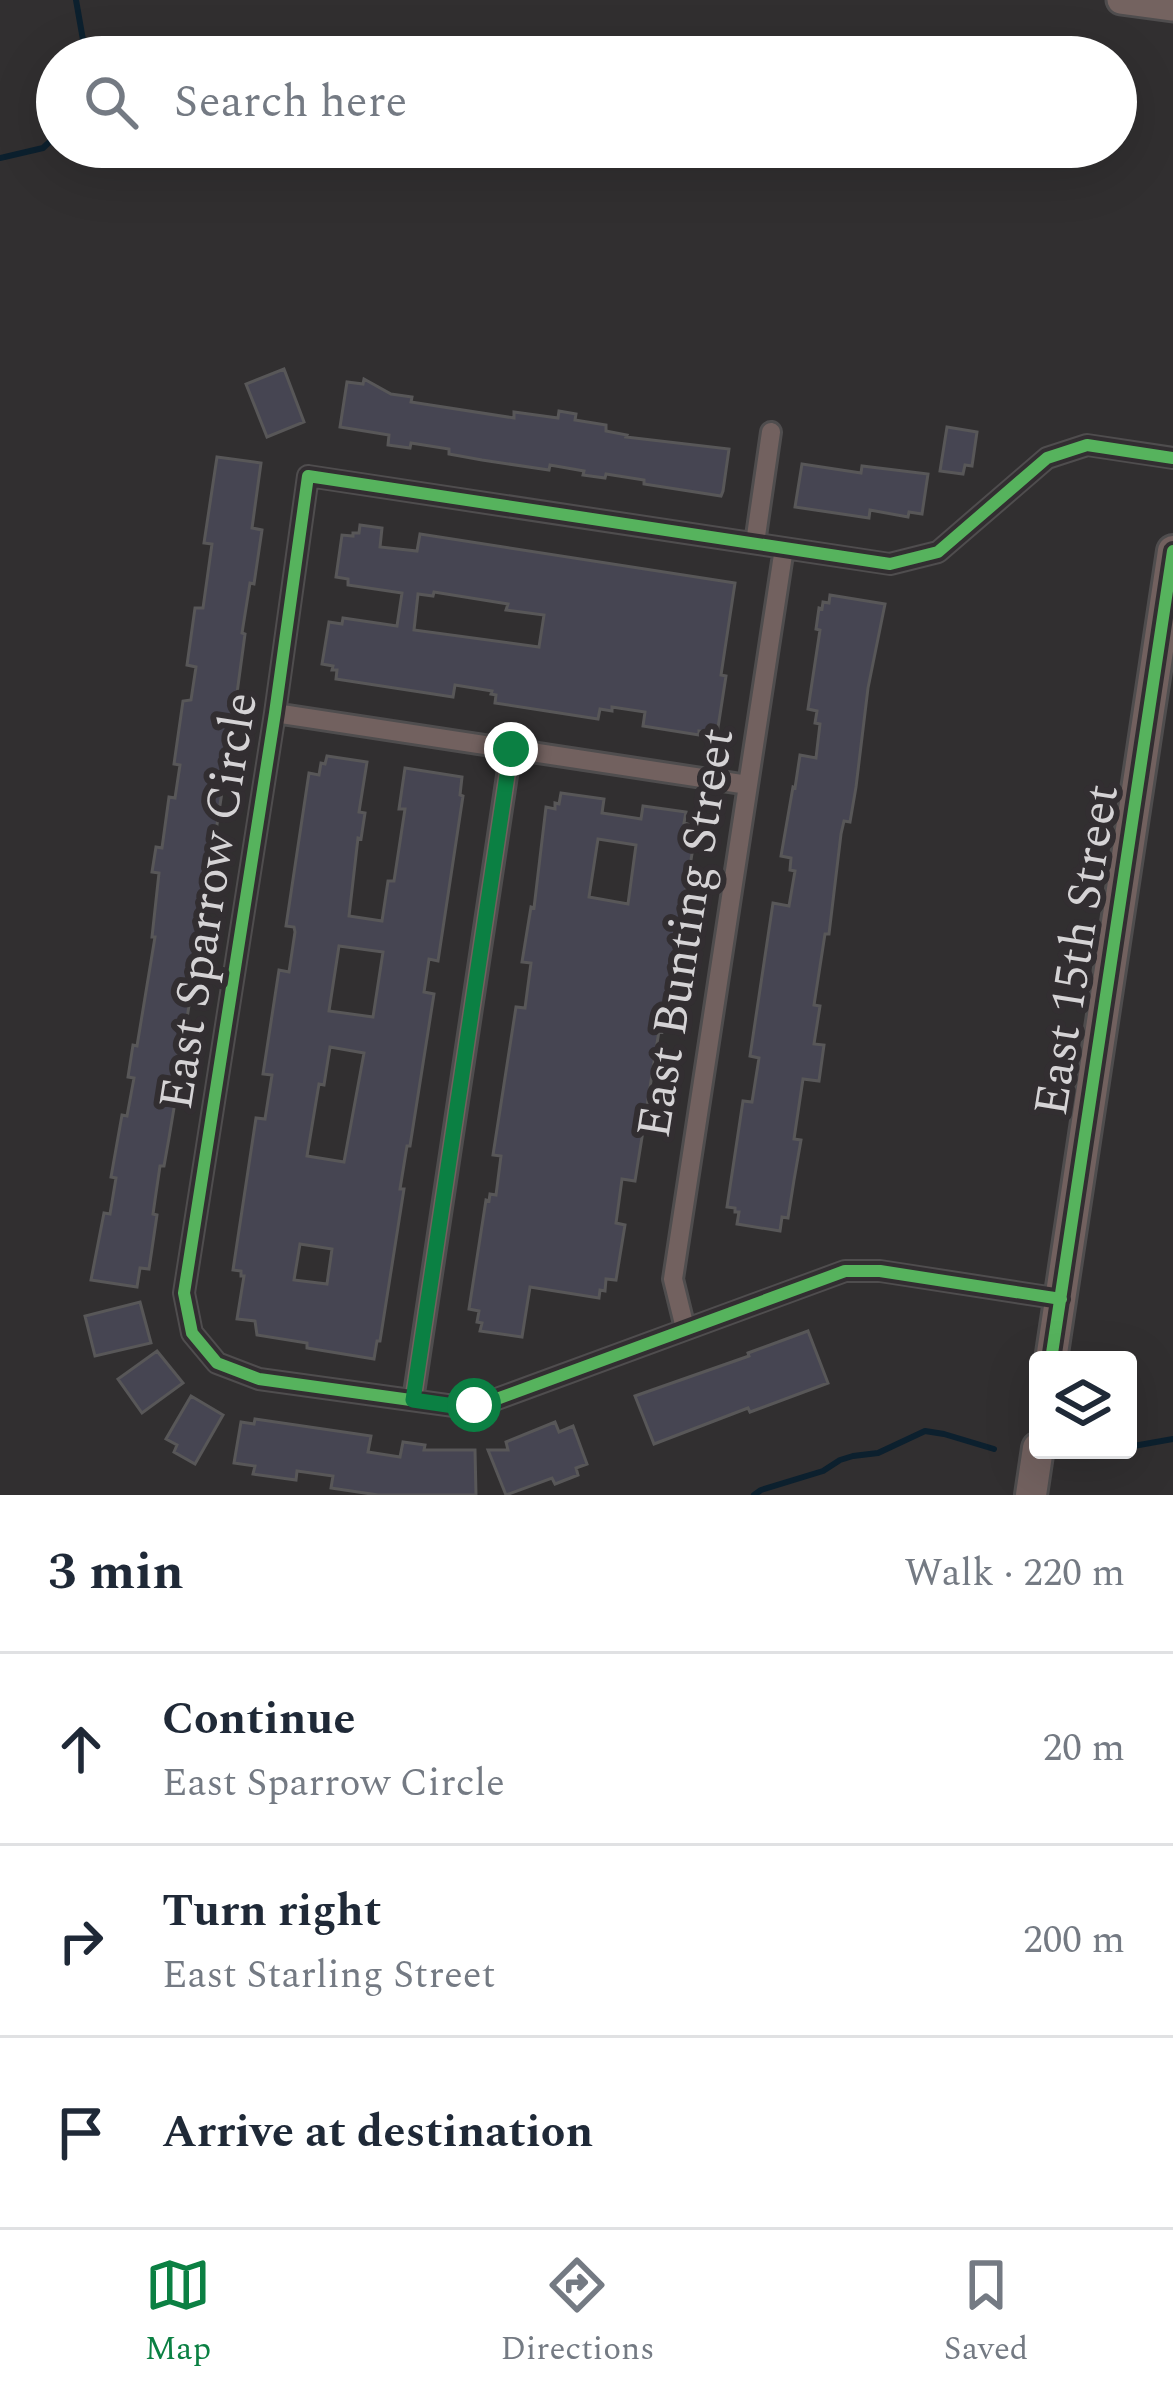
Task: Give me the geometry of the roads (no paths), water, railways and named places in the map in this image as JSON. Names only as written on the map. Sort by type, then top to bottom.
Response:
[{"type":"main road","name":"East 15th Street","points":[[1052,1351],[1173,551]]},
{"type":"main road","points":[[1031,1495],[1036,1459]]},
{"type":"street","points":[[1120,0],[1173,7]]},
{"type":"street","points":[[755,543],[771,432]]},
{"type":"street","name":"East Sparrow Circle","points":[[1060,1299],[880,1271],[845,1271],[494,1400],[454,1406],[259,1378],[217,1363],[192,1333],[184,1293],[308,476],[890,564],[938,552],[1047,458],[1088,446],[1173,458]]},
{"type":"street","name":"East Bunting Street","points":[[685,1328],[673,1279],[784,548]]},
{"type":"street","points":[[275,713],[748,785]]},
{"type":"street","points":[[413,1400],[511,749]]},
{"type":"waterway","points":[[76,0],[82,36]]},
{"type":"waterway","points":[[0,158],[36,150]]},
{"type":"waterway","points":[[754,1495],[823,1471],[840,1460],[878,1453],[925,1431],[994,1449]]},
{"type":"waterway","points":[[1137,1445],[1173,1439]]}]
